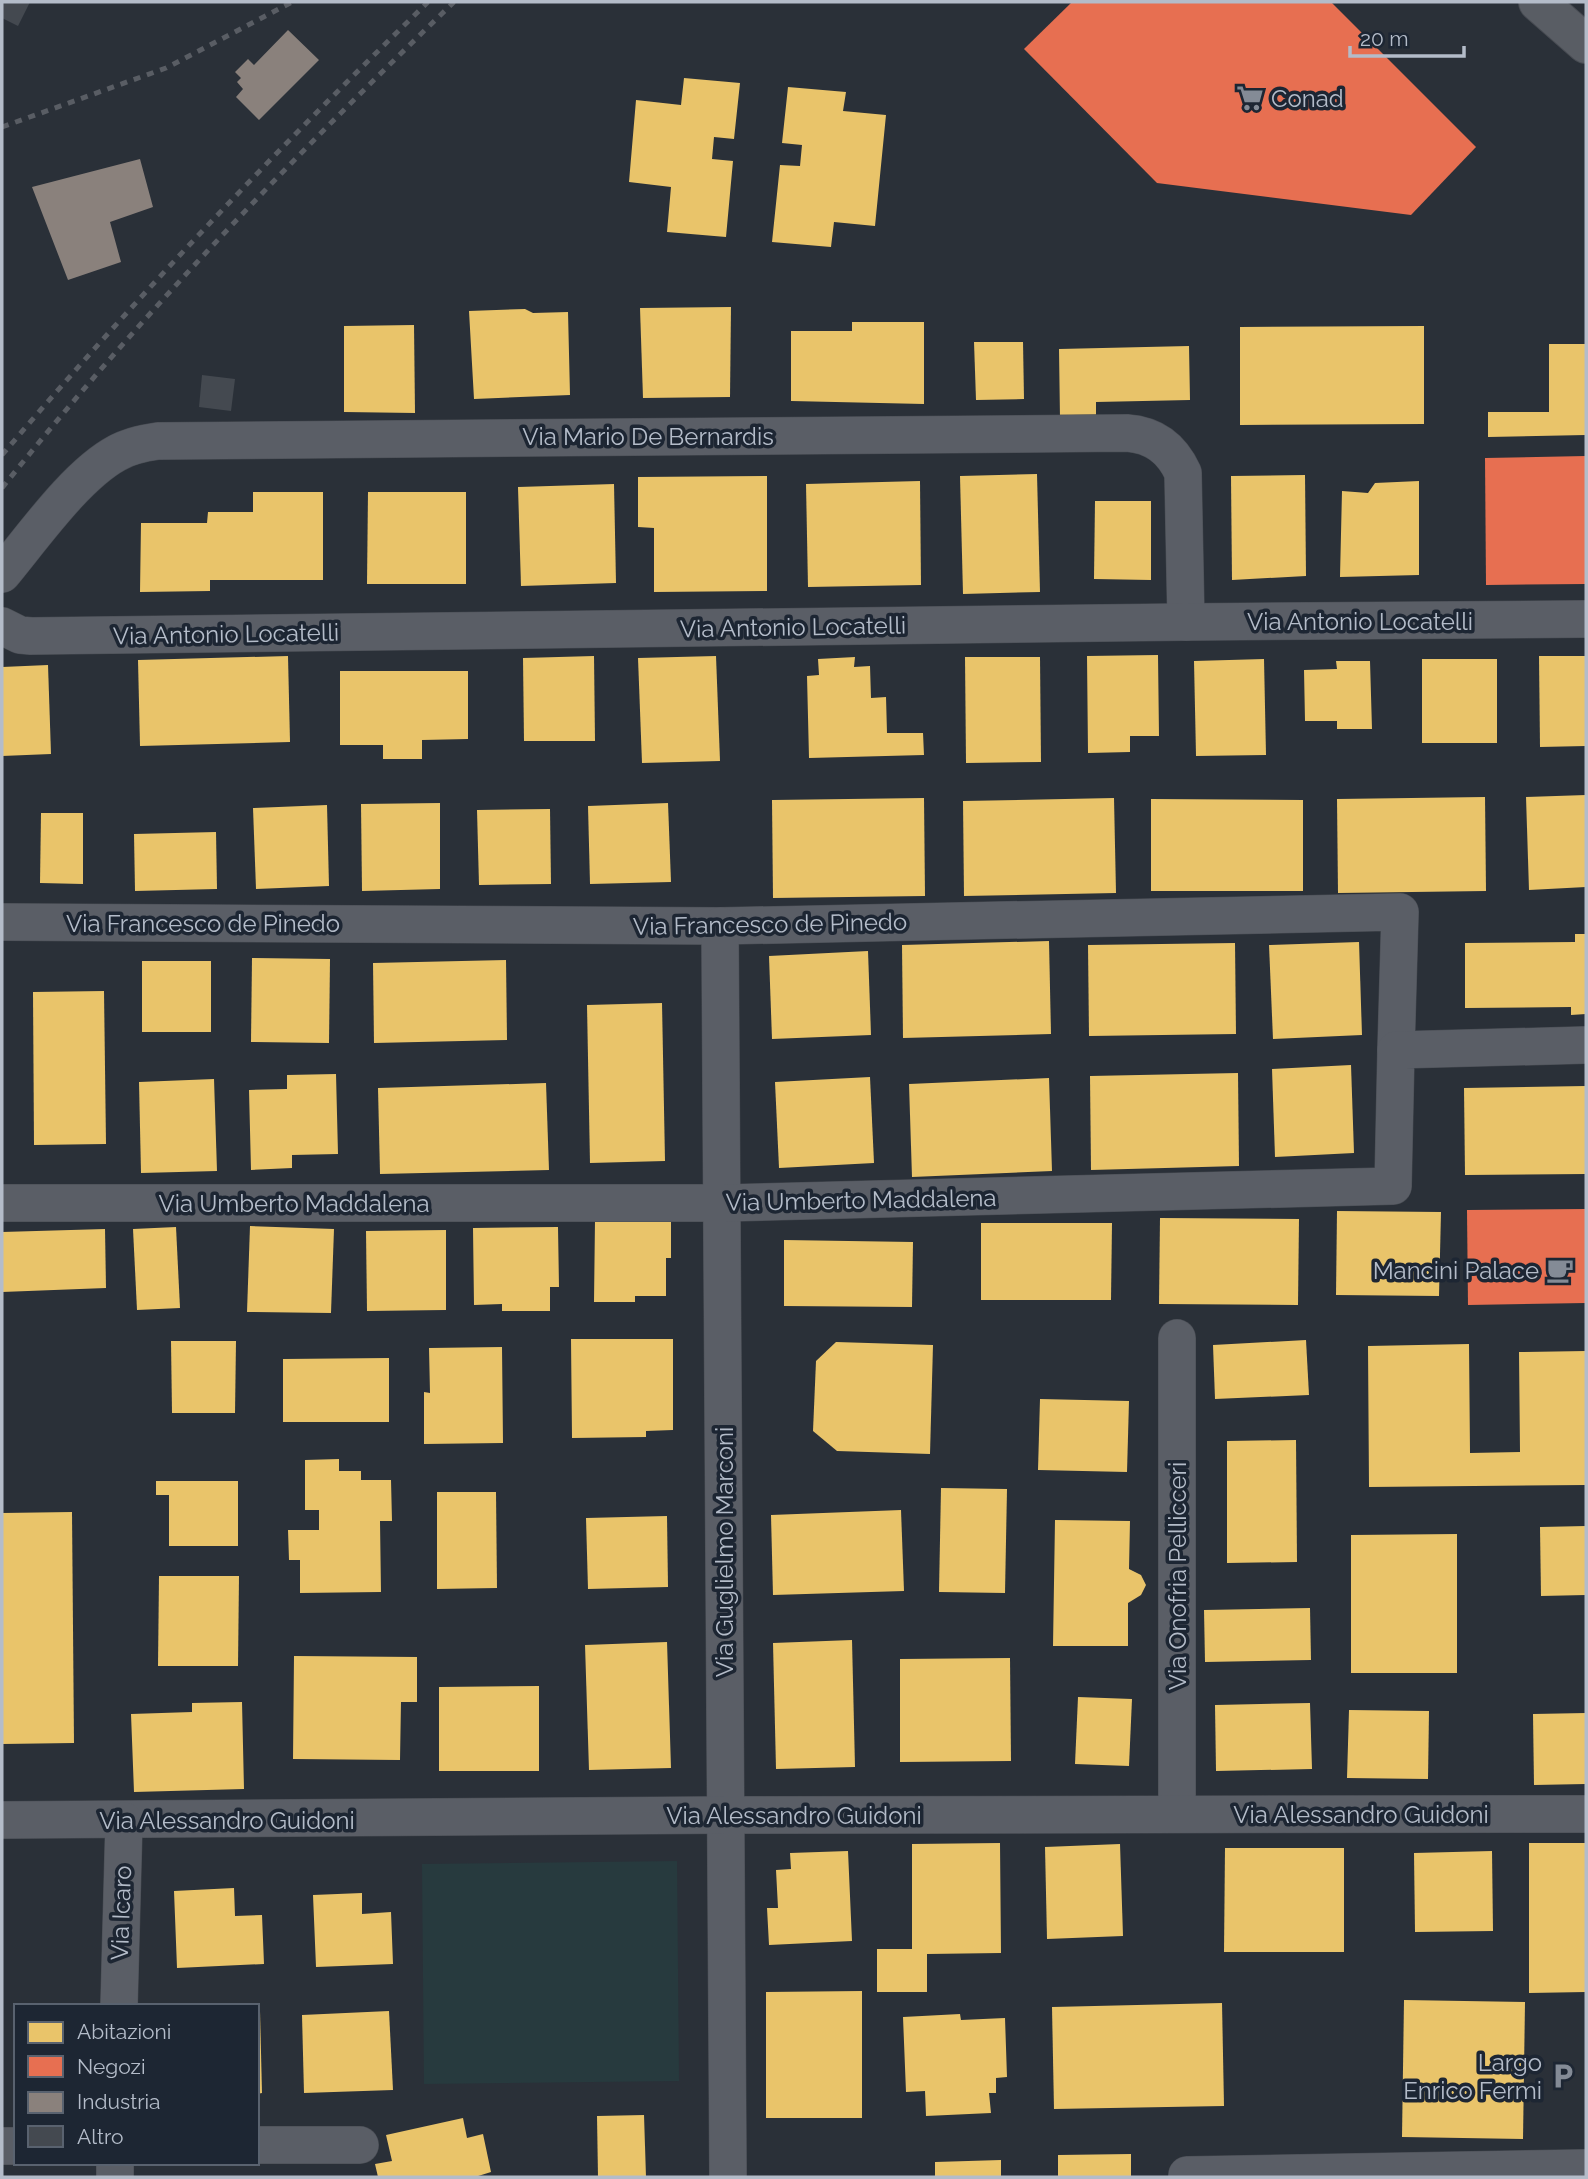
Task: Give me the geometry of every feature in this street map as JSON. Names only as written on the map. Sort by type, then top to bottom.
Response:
[{"type":"street","points":[[1538,2],[1586,44]]},
{"type":"street","name":"Via Mario De Bernardis","points":[[2,575],[79,483],[97,466],[120,451],[158,441],[1127,433],[1139,434],[1157,442],[1174,456],[1183,474],[1186,622]]},
{"type":"street","name":"Via Antonio Locatelli","points":[[2,626],[20,635],[31,636],[1586,619]]},
{"type":"street","name":"Via Francesco de Pinedo","points":[[2,922],[720,926],[1400,912],[1396,1050]]},
{"type":"street","name":"Via Guglielmo Marconi","points":[[720,926],[724,1203],[724,1815],[728,2177]]},
{"type":"street","points":[[1396,1050],[1586,1045]]},
{"type":"street","name":"Via Umberto Maddalena","points":[[2,1203],[724,1203],[1394,1186],[1396,1050]]},
{"type":"street","name":"Via Onofria Pellicceri","points":[[1177,1338],[1177,1814]]},
{"type":"street","name":"Via Alessandro Guidoni","points":[[2,1820],[724,1815],[1586,1814]]},
{"type":"street","name":"Via Icaro","points":[[119,2004],[124,1821]]},
{"type":"street","points":[[259,2145],[360,2145]]},
{"type":"street","points":[[1187,2177],[1586,2168]]},
{"type":"green space","points":[[677,1861],[679,2081],[424,2084],[422,1864]]},
{"type":"building: Abitazioni","points":[[684,78],[740,83],[734,139],[714,137],[712,159],[733,161],[726,237],[667,232],[671,187],[629,182],[636,100],[681,105]]},
{"type":"building: Abitazioni","points":[[788,87],[846,92],[843,111],[886,115],[875,226],[834,222],[831,247],[772,242],[780,165],[800,166],[802,145],[782,143]]},
{"type":"building: Abitazioni","points":[[731,307],[730,397],[643,398],[640,308]]},
{"type":"building: Abitazioni","points":[[525,309],[533,313],[568,312],[570,395],[474,399],[469,311]]},
{"type":"building: Abitazioni","points":[[852,322],[924,322],[924,404],[791,401],[791,331],[852,331]]},
{"type":"building: Abitazioni","points":[[414,325],[415,413],[344,412],[344,326]]},
{"type":"building: Abitazioni","points":[[1424,326],[1424,424],[1240,425],[1240,327]]},
{"type":"building: Abitazioni","points":[[974,342],[1023,342],[1024,399],[976,400]]},
{"type":"building: Abitazioni","points":[[1549,344],[1586,344],[1586,435],[1488,437],[1488,412],[1549,412]]},
{"type":"building: Abitazioni","points":[[1189,346],[1190,400],[1096,402],[1096,418],[1060,419],[1059,349]]},
{"type":"building: Abitazioni","points":[[1037,474],[1040,592],[963,594],[960,476]]},
{"type":"building: Abitazioni","points":[[1305,475],[1306,576],[1232,580],[1231,476]]},
{"type":"building: Abitazioni","points":[[767,476],[767,591],[654,592],[654,528],[638,527],[638,477]]},
{"type":"building: Abitazioni","points":[[920,481],[921,585],[808,587],[806,484]]},
{"type":"building: Abitazioni","points":[[1419,481],[1419,575],[1340,577],[1342,491],[1368,493],[1375,483]]},
{"type":"building: Abitazioni","points":[[614,484],[616,583],[521,586],[518,487]]},
{"type":"building: Abitazioni","points":[[253,492],[323,492],[323,580],[210,580],[210,591],[140,592],[141,523],[207,523],[208,512],[253,512]]},
{"type":"building: Abitazioni","points":[[368,492],[466,492],[466,584],[367,584]]},
{"type":"building: Abitazioni","points":[[1095,501],[1151,501],[1151,580],[1094,579]]},
{"type":"building: Abitazioni","points":[[1158,655],[1159,736],[1130,736],[1130,752],[1088,753],[1087,656]]},
{"type":"building: Abitazioni","points":[[288,656],[290,742],[140,746],[138,660]]},
{"type":"building: Abitazioni","points":[[594,656],[595,741],[524,741],[523,658]]},
{"type":"building: Abitazioni","points":[[716,656],[720,761],[642,763],[638,658]]},
{"type":"building: Abitazioni","points":[[1539,656],[1586,656],[1586,746],[1540,747]]},
{"type":"building: Abitazioni","points":[[855,657],[854,667],[870,666],[871,698],[886,697],[887,733],[923,733],[924,755],[809,758],[807,676],[819,675],[818,659]]},
{"type":"building: Abitazioni","points":[[965,657],[1040,657],[1041,762],[966,763]]},
{"type":"building: Abitazioni","points":[[1264,659],[1266,755],[1196,756],[1194,661]]},
{"type":"building: Abitazioni","points":[[1422,659],[1497,659],[1497,743],[1422,743]]},
{"type":"building: Abitazioni","points":[[1336,661],[1370,661],[1372,729],[1337,729],[1337,721],[1305,721],[1304,670],[1337,669]]},
{"type":"building: Abitazioni","points":[[48,665],[51,754],[2,756],[2,667]]},
{"type":"building: Abitazioni","points":[[340,671],[468,671],[468,739],[422,740],[422,759],[383,759],[383,745],[340,745]]},
{"type":"building: Abitazioni","points":[[1586,795],[1586,887],[1529,890],[1526,797]]},
{"type":"building: Abitazioni","points":[[1485,797],[1486,891],[1338,893],[1337,799]]},
{"type":"building: Abitazioni","points":[[924,798],[925,896],[773,898],[772,800]]},
{"type":"building: Abitazioni","points":[[1114,798],[1116,893],[964,896],[963,801]]},
{"type":"building: Abitazioni","points":[[1151,799],[1303,800],[1303,891],[1151,891]]},
{"type":"building: Abitazioni","points":[[440,803],[440,889],[362,891],[361,804]]},
{"type":"building: Abitazioni","points":[[668,803],[671,882],[590,884],[588,806]]},
{"type":"building: Abitazioni","points":[[327,805],[329,886],[256,889],[253,808]]},
{"type":"building: Abitazioni","points":[[550,809],[551,884],[479,885],[477,810]]},
{"type":"building: Abitazioni","points":[[41,813],[83,813],[83,884],[40,883]]},
{"type":"building: Abitazioni","points":[[216,832],[217,889],[135,891],[134,834]]},
{"type":"building: Abitazioni","points":[[1575,934],[1586,934],[1586,1014],[1571,1015],[1571,1007],[1465,1008],[1465,943],[1575,942]]},
{"type":"building: Abitazioni","points":[[1049,941],[1051,1034],[903,1038],[902,945]]},
{"type":"building: Abitazioni","points":[[1359,942],[1362,1035],[1273,1039],[1269,945]]},
{"type":"building: Abitazioni","points":[[1235,943],[1236,1034],[1089,1036],[1088,945]]},
{"type":"building: Abitazioni","points":[[868,951],[871,1035],[772,1039],[769,956]]},
{"type":"building: Abitazioni","points":[[252,958],[330,959],[329,1043],[251,1042]]},
{"type":"building: Abitazioni","points":[[506,960],[507,1040],[374,1043],[373,963]]},
{"type":"building: Abitazioni","points":[[142,961],[211,961],[211,1032],[142,1032]]},
{"type":"building: Abitazioni","points":[[104,991],[106,1144],[34,1145],[33,992]]},
{"type":"building: Abitazioni","points":[[662,1003],[665,1161],[590,1163],[587,1005]]},
{"type":"building: Abitazioni","points":[[1351,1065],[1354,1153],[1275,1157],[1272,1069]]},
{"type":"building: Abitazioni","points":[[1238,1073],[1239,1166],[1091,1170],[1090,1076]]},
{"type":"building: Abitazioni","points":[[336,1074],[338,1154],[292,1155],[292,1168],[251,1170],[249,1090],[287,1089],[287,1075]]},
{"type":"building: Abitazioni","points":[[870,1077],[874,1163],[779,1168],[775,1082]]},
{"type":"building: Abitazioni","points":[[1049,1078],[1052,1171],[912,1177],[909,1084]]},
{"type":"building: Abitazioni","points":[[214,1079],[217,1171],[141,1173],[139,1082]]},
{"type":"building: Abitazioni","points":[[546,1083],[549,1170],[380,1174],[378,1088]]},
{"type":"building: Abitazioni","points":[[1586,1086],[1586,1174],[1465,1175],[1464,1088]]},
{"type":"building: Abitazioni","points":[[1337,1211],[1441,1212],[1439,1296],[1336,1295]]},
{"type":"building: Abitazioni","points":[[1160,1218],[1299,1219],[1298,1305],[1159,1304]]},
{"type":"building: Abitazioni","points":[[595,1220],[671,1221],[671,1258],[666,1258],[666,1296],[635,1296],[635,1302],[594,1302]]},
{"type":"building: Abitazioni","points":[[981,1223],[1112,1223],[1111,1300],[981,1300]]},
{"type":"building: Abitazioni","points":[[250,1226],[334,1229],[331,1313],[247,1312]]},
{"type":"building: Abitazioni","points":[[176,1227],[180,1308],[137,1310],[133,1229]]},
{"type":"building: Abitazioni","points":[[558,1227],[559,1287],[550,1287],[550,1311],[502,1311],[502,1304],[474,1305],[473,1228]]},
{"type":"building: Abitazioni","points":[[105,1229],[106,1288],[2,1292],[2,1232]]},
{"type":"building: Abitazioni","points":[[446,1230],[446,1310],[367,1311],[366,1231]]},
{"type":"building: Abitazioni","points":[[784,1240],[913,1242],[912,1307],[784,1306]]},
{"type":"building: Abitazioni","points":[[571,1339],[673,1339],[673,1430],[646,1431],[646,1437],[572,1438]]},
{"type":"building: Abitazioni","points":[[1306,1340],[1309,1395],[1215,1399],[1213,1345]]},
{"type":"building: Abitazioni","points":[[171,1341],[236,1341],[235,1413],[172,1413]]},
{"type":"building: Abitazioni","points":[[836,1342],[933,1345],[930,1454],[837,1451],[813,1431],[816,1361]]},
{"type":"building: Abitazioni","points":[[1469,1344],[1470,1453],[1520,1452],[1519,1352],[1586,1351],[1586,1485],[1369,1487],[1368,1346]]},
{"type":"building: Abitazioni","points":[[502,1347],[503,1443],[424,1444],[424,1392],[430,1393],[429,1348]]},
{"type":"building: Abitazioni","points":[[389,1358],[389,1422],[283,1422],[283,1359]]},
{"type":"building: Abitazioni","points":[[1040,1399],[1129,1401],[1127,1472],[1038,1470]]},
{"type":"building: Abitazioni","points":[[1296,1440],[1297,1562],[1227,1563],[1227,1441]]},
{"type":"building: Abitazioni","points":[[339,1459],[339,1471],[361,1471],[361,1480],[391,1480],[392,1521],[380,1521],[381,1592],[300,1593],[300,1560],[289,1560],[288,1530],[319,1530],[319,1510],[305,1510],[305,1460]]},
{"type":"building: Abitazioni","points":[[156,1481],[238,1481],[238,1546],[169,1546],[169,1495],[156,1495]]},
{"type":"building: Abitazioni","points":[[941,1488],[1007,1489],[1005,1593],[939,1592]]},
{"type":"building: Abitazioni","points":[[437,1492],[496,1492],[497,1588],[437,1589]]},
{"type":"building: Abitazioni","points":[[901,1510],[904,1591],[773,1595],[771,1515]]},
{"type":"building: Abitazioni","points":[[72,1512],[74,1743],[2,1744],[2,1513]]},
{"type":"building: Abitazioni","points":[[667,1516],[668,1587],[588,1589],[586,1518]]},
{"type":"building: Abitazioni","points":[[1055,1520],[1130,1521],[1129,1569],[1141,1575],[1146,1585],[1141,1595],[1128,1603],[1128,1646],[1053,1646]]},
{"type":"building: Abitazioni","points":[[1586,1526],[1586,1595],[1541,1596],[1540,1527]]},
{"type":"building: Abitazioni","points":[[1457,1534],[1457,1673],[1351,1673],[1351,1535]]},
{"type":"building: Abitazioni","points":[[159,1576],[239,1576],[238,1666],[158,1666]]},
{"type":"building: Abitazioni","points":[[1310,1608],[1311,1660],[1205,1662],[1204,1610]]},
{"type":"building: Abitazioni","points":[[852,1640],[855,1767],[776,1769],[773,1643]]},
{"type":"building: Abitazioni","points":[[667,1642],[671,1768],[589,1770],[585,1645]]},
{"type":"building: Abitazioni","points":[[294,1656],[417,1657],[417,1702],[401,1702],[400,1760],[293,1759]]},
{"type":"building: Abitazioni","points":[[1010,1658],[1011,1761],[900,1762],[900,1659]]},
{"type":"building: Abitazioni","points":[[539,1686],[539,1771],[439,1771],[439,1687]]},
{"type":"building: Abitazioni","points":[[1078,1697],[1132,1699],[1129,1766],[1075,1764]]},
{"type":"building: Abitazioni","points":[[242,1702],[244,1789],[134,1792],[131,1714],[192,1712],[192,1703]]},
{"type":"building: Abitazioni","points":[[1310,1703],[1312,1769],[1216,1771],[1215,1705]]},
{"type":"building: Abitazioni","points":[[1349,1710],[1429,1711],[1428,1779],[1347,1778]]},
{"type":"building: Abitazioni","points":[[1586,1713],[1586,1784],[1534,1785],[1533,1714]]},
{"type":"building: Abitazioni","points":[[1000,1843],[1001,1953],[927,1954],[927,1992],[877,1992],[877,1949],[912,1949],[912,1844]]},
{"type":"building: Abitazioni","points":[[1529,1843],[1586,1843],[1586,1992],[1529,1993]]},
{"type":"building: Abitazioni","points":[[1120,1844],[1123,1936],[1047,1939],[1045,1847]]},
{"type":"building: Abitazioni","points":[[1225,1848],[1344,1848],[1344,1952],[1224,1952]]},
{"type":"building: Abitazioni","points":[[848,1851],[852,1941],[769,1945],[767,1908],[778,1908],[776,1870],[791,1869],[790,1853]]},
{"type":"building: Abitazioni","points":[[1492,1851],[1493,1931],[1415,1932],[1414,1853]]},
{"type":"building: Abitazioni","points":[[234,1888],[235,1916],[262,1915],[264,1964],[177,1968],[174,1891]]},
{"type":"building: Abitazioni","points":[[362,1893],[362,1914],[391,1912],[393,1964],[316,1967],[313,1895]]},
{"type":"building: Abitazioni","points":[[862,1991],[862,2118],[766,2118],[766,1992]]},
{"type":"building: Abitazioni","points":[[1404,2000],[1525,2002],[1523,2139],[1402,2137]]},
{"type":"building: Abitazioni","points":[[1222,2003],[1224,2106],[1054,2109],[1052,2007]]},
{"type":"building: Abitazioni","points":[[259,2011],[262,2093],[259,2094]]},
{"type":"building: Abitazioni","points":[[389,2011],[393,2090],[304,2093],[302,2015]]},
{"type":"building: Abitazioni","points":[[960,2014],[961,2020],[1005,2018],[1007,2077],[996,2078],[996,2093],[989,2093],[991,2113],[926,2116],[925,2091],[906,2092],[903,2017]]},
{"type":"building: Abitazioni","points":[[644,2115],[646,2177],[598,2177],[597,2116]]},
{"type":"building: Abitazioni","points":[[463,2118],[467,2138],[483,2134],[491,2172],[475,2177],[378,2177],[375,2164],[392,2161],[386,2135]]},
{"type":"building: Abitazioni","points":[[1131,2154],[1131,2177],[1058,2177],[1058,2155]]},
{"type":"building: Abitazioni","points":[[1001,2160],[1001,2177],[935,2177],[935,2162]]},
{"type":"building: Negozi","name":"Conad","points":[[1072,2],[1331,2],[1476,147],[1411,215],[1157,183],[1024,49]]},
{"type":"building: Negozi","points":[[1586,456],[1586,584],[1486,585],[1485,458]]},
{"type":"building: Negozi","points":[[1586,1209],[1586,1303],[1468,1305],[1467,1210]]},
{"type":"building: Industria","points":[[288,30],[319,60],[259,120],[236,97],[243,89],[237,82],[241,78],[235,72],[248,59],[254,65]]},
{"type":"building: Industria","points":[[140,159],[153,207],[110,222],[121,262],[68,280],[32,187]]},
{"type":"building: Altro","points":[[2,2],[30,2],[18,26],[2,18]]},
{"type":"building: Altro","points":[[202,375],[235,379],[231,411],[199,407]]},
{"type":"railway","points":[[2,127],[166,68],[292,2]]},
{"type":"railway","points":[[2,455],[104,338],[209,224],[428,2]]},
{"type":"railway","points":[[2,488],[108,361],[220,238],[277,177],[454,2]]},
{"type":"place","name":"Conad","points":[[1250,98]]},
{"type":"place","name":"Mancini Palace","points":[[1560,1270]]},
{"type":"place","name":"Largo Enrico Fermi","points":[[1563,2076]]}]
